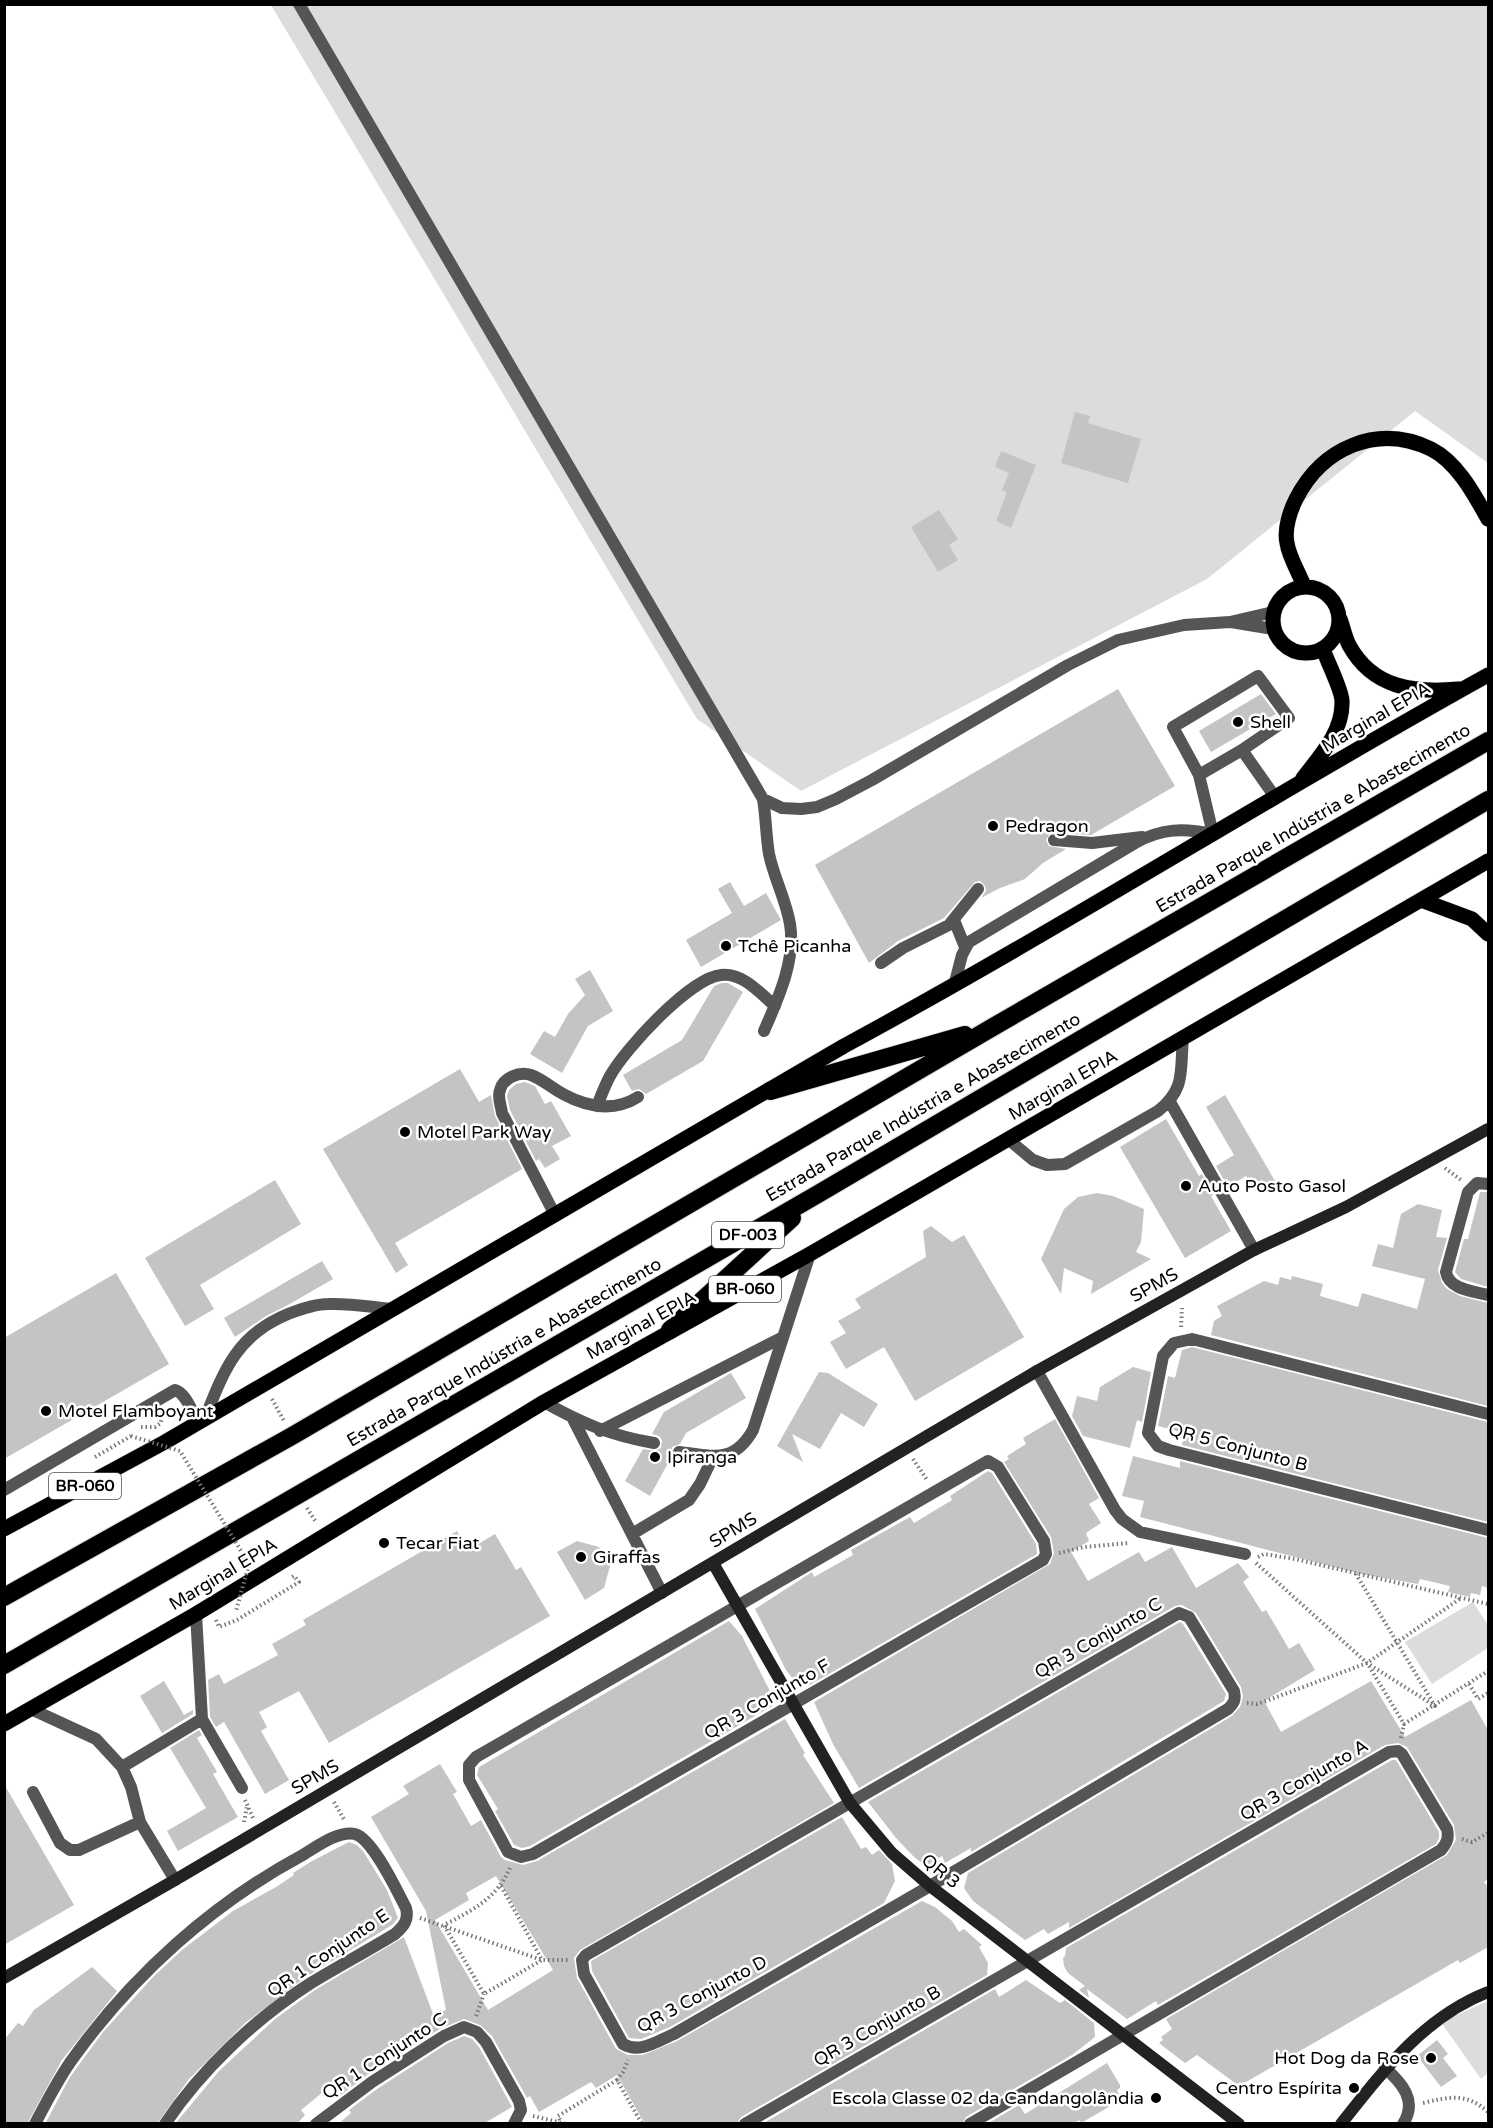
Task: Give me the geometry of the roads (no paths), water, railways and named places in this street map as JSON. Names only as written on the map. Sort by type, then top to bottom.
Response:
[{"type":"highway","name":"Estrada Parque Indústria e Abastecimento","points":[[4,1597],[292,1436],[1488,741]]},
{"type":"highway","name":"Estrada Parque Indústria e Abastecimento","points":[[4,1665],[818,1194],[1488,800]]},
{"type":"highway","points":[[770,1091],[993,1027]]},
{"type":"highway","points":[[670,1330],[818,1194]]},
{"type":"main road","points":[[1305,586],[1287,543],[1290,512],[1304,484],[1327,460],[1345,447],[1364,441],[1399,438],[1432,449],[1451,464],[1488,519]]},
{"type":"main road","points":[[1340,619],[1338,631],[1332,641],[1323,649],[1308,654],[1293,651],[1281,643],[1273,629],[1273,612],[1279,598],[1290,589],[1305,586],[1318,588],[1329,595],[1337,606],[1350,646],[1369,671],[1389,683],[1413,690],[1462,689]]},
{"type":"main road","points":[[1298,784],[1331,740],[1340,722],[1342,700],[1323,649]]},
{"type":"main road","name":"Marginal EPIA","points":[[4,1530],[165,1442],[1488,675]]},
{"type":"main road","name":"Marginal EPIA","points":[[4,1724],[196,1614],[544,1402],[810,1254],[1488,861]]},
{"type":"main road","points":[[1420,900],[1472,919],[1488,934]]},
{"type":"street","points":[[299,4],[763,799],[770,858],[790,926],[790,955],[775,1006],[764,1031]]},
{"type":"street","points":[[763,799],[782,808],[818,807],[872,780],[1068,665],[1118,640],[1184,625],[1230,622],[1273,612]]},
{"type":"street","points":[[1230,622],[1273,629]]},
{"type":"street","points":[[1054,840],[1092,843],[1187,829],[1213,834],[1199,775],[1173,726],[1258,676],[1289,718],[1242,750],[1199,775]]},
{"type":"street","points":[[1242,750],[1275,797]]},
{"type":"street","points":[[954,986],[965,947],[975,938],[1149,836]]},
{"type":"street","points":[[881,963],[903,948],[950,925],[978,889]]},
{"type":"street","points":[[954,920],[965,947]]},
{"type":"street","points":[[597,1106],[610,1075],[631,1048],[686,993],[708,979],[721,975],[732,976],[747,982],[775,1006]]},
{"type":"street","points":[[1008,1139],[1034,1161],[1047,1165],[1065,1164],[1158,1112],[1170,1102],[1179,1086],[1183,1038]]},
{"type":"street","points":[[555,1215],[502,1113],[499,1097],[500,1089],[505,1081],[514,1076],[532,1075],[563,1094],[597,1106],[615,1107],[627,1104],[638,1097]]},
{"type":"street","points":[[1170,1102],[1254,1250]]},
{"type":"street","name":"SPMS","points":[[4,1978],[175,1881],[1037,1371],[1254,1250],[1346,1208],[1488,1129]]},
{"type":"street","points":[[1488,1184],[1482,1182],[1472,1186],[1446,1272],[1456,1286],[1488,1295]]},
{"type":"street","points":[[679,1452],[714,1457],[726,1456],[737,1450],[750,1435],[810,1254]]},
{"type":"street","points":[[4,1490],[175,1390],[180,1391],[202,1420],[234,1354],[249,1337],[277,1319],[302,1309],[327,1304],[392,1309]]},
{"type":"street","points":[[600,1431],[783,1336]]},
{"type":"street","name":"QR 5 Conjunto B","points":[[1488,1414],[1192,1339],[1174,1343],[1163,1356],[1148,1426],[1151,1440],[1158,1446],[1488,1530]]},
{"type":"street","points":[[1037,1371],[1115,1510],[1130,1527],[1153,1536],[1245,1554]]},
{"type":"street","points":[[544,1402],[600,1431],[654,1443]]},
{"type":"street","points":[[573,1419],[662,1593]]},
{"type":"street","points":[[632,1534],[689,1500],[714,1457]]},
{"type":"street","name":"QR 3 Conjunto F","points":[[983,1463],[993,1463],[998,1467],[1044,1541],[1046,1554],[1043,1560],[793,1704],[532,1854],[521,1857],[508,1852],[469,1780],[469,1765],[476,1757],[983,1463]]},
{"type":"street","name":"QR 3","points":[[713,1563],[850,1803],[892,1853],[930,1886],[1239,2124]]},
{"type":"street","name":"QR 3 Conjunto C","points":[[850,1803],[1174,1614],[1185,1613],[1190,1617],[1234,1691],[1236,1698],[1234,1703],[1228,1709],[930,1886]]},
{"type":"street","points":[[196,1614],[202,1719],[242,1788]]},
{"type":"street","points":[[31,1709],[96,1739],[122,1767],[131,1787],[141,1822],[175,1881]]},
{"type":"street","points":[[122,1767],[202,1719]]},
{"type":"street","name":"QR 3 Conjunto A","points":[[1027,1960],[1394,1750],[1402,1754],[1447,1829],[1449,1836],[1441,1850],[1123,2035]]},
{"type":"street","points":[[33,1792],[60,1843],[70,1850],[79,1850],[141,1822]]},
{"type":"street","name":"QR 3 Conjunto D","points":[[850,1803],[594,1949],[582,1960],[584,1974],[617,2037],[623,2044],[632,2048],[643,2047],[674,2034],[930,1886]]},
{"type":"street","name":"QR 1 Conjunto E","points":[[35,2124],[72,2059],[108,2012],[159,1960],[203,1920],[270,1873],[333,1839],[345,1834],[361,1836],[370,1845],[406,1908],[408,1915],[403,1927],[309,1985],[239,2039],[208,2067],[165,2124]]},
{"type":"street","name":"QR 3 Conjunto B","points":[[745,2124],[1027,1960]]},
{"type":"street","points":[[1341,2124],[1385,2068],[1419,2034],[1444,2015],[1488,1992]]},
{"type":"street","name":"QR 1 Conjunto C","points":[[316,2124],[372,2082],[444,2036],[464,2027],[471,2028],[486,2042],[519,2101],[517,2118]]},
{"type":"street","points":[[970,2124],[1123,2035]]},
{"type":"street","points":[[1385,2068],[1402,2083],[1410,2105],[1403,2124]]},
{"type":"place","name":"Shell","points":[[1238,722]]},
{"type":"place","name":"Pedragon","points":[[993,826]]},
{"type":"place","name":"Tchê Picanha","points":[[726,946]]},
{"type":"place","name":"Motel Park Way","points":[[405,1132]]},
{"type":"place","name":"Auto Posto Gasol","points":[[1186,1186]]},
{"type":"place","name":"Motel Flamboyant","points":[[46,1411]]},
{"type":"place","name":"Ipiranga","points":[[655,1457]]},
{"type":"place","name":"Tecar Fiat","points":[[384,1543]]},
{"type":"place","name":"Giraffas","points":[[581,1557]]},
{"type":"place","name":"Hot Dog da Rose","points":[[1431,2058]]},
{"type":"place","name":"Centro Espírita","points":[[1354,2088]]},
{"type":"place","name":"Escola Classe 02 da Candangolândia","points":[[1156,2098]]}]
